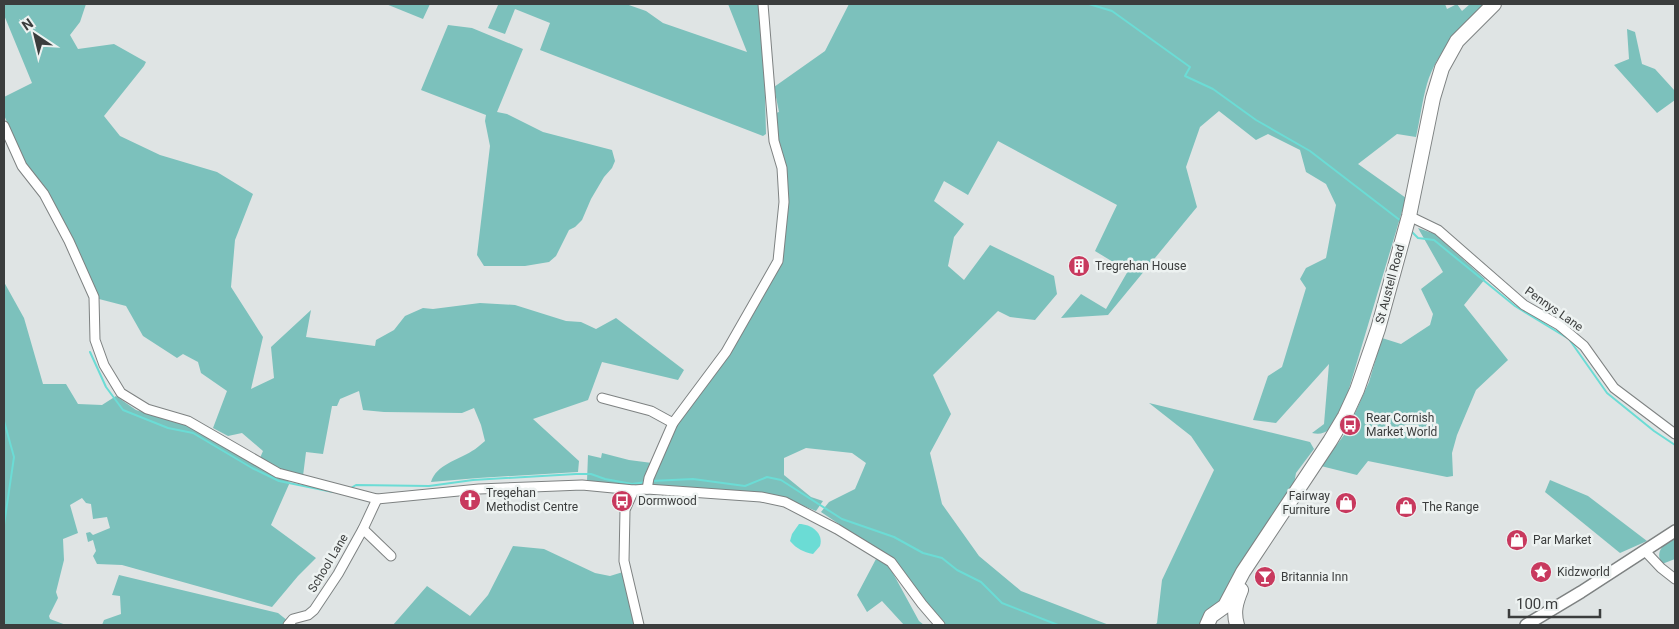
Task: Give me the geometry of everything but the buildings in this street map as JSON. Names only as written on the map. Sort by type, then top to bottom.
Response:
[{"type":"highway","name":"St Austell Road","points":[[1256,555],[1330,441],[1354,396],[1376,336],[1409,216],[1433,98],[1442,68],[1457,41],[1494,4]]},
{"type":"highway","points":[[1207,625],[1208,620],[1225,606],[1243,572],[1256,555]]},
{"type":"highway","points":[[1236,623],[1236,603],[1256,555]]},
{"type":"highway","points":[[1216,613],[1228,613],[1236,623]]},
{"type":"main road","points":[[1526,625],[1675,531]]},
{"type":"street","points":[[648,484],[673,423],[726,352],[778,261],[784,202],[782,168],[774,141],[762,4]]},
{"type":"street","points":[[4,126],[22,166],[44,194],[69,241],[94,297],[95,340],[104,365],[121,393],[147,409],[188,421],[278,473],[377,499],[479,489],[582,484],[634,490],[648,484],[761,497],[785,502],[837,529],[891,562],[940,625]]},
{"type":"street","name":"Pennys Lane","points":[[1409,216],[1438,230],[1524,305],[1559,325],[1584,346],[1614,388],[1675,434]]},
{"type":"street","points":[[602,398],[651,411],[673,423]]},
{"type":"street","points":[[634,490],[625,510],[624,561],[639,625]]},
{"type":"street","name":"School Lane","points":[[288,625],[293,619],[308,615],[314,610],[338,574],[377,499]]},
{"type":"street","points":[[363,528],[391,556]]},
{"type":"street","points":[[1645,551],[1661,568],[1675,579]]},
{"type":"shaded area","points":[[4,4],[86,4],[80,22],[70,35],[78,49],[114,44],[146,62],[104,116],[120,136],[160,155],[217,172],[253,194],[235,240],[231,287],[263,337],[251,389],[274,378],[271,347],[311,310],[306,337],[375,346],[376,340],[394,330],[405,316],[423,308],[433,309],[480,303],[515,305],[566,321],[581,322],[596,329],[616,318],[684,370],[678,380],[602,362],[588,400],[533,419],[579,461],[578,472],[431,482],[442,467],[474,450],[485,441],[474,408],[462,413],[363,410],[359,391],[340,399],[337,406],[332,406],[323,454],[306,452],[303,476],[278,469],[260,458],[263,451],[242,433],[228,436],[213,428],[227,391],[201,373],[198,362],[183,354],[177,358],[143,336],[126,306],[99,299],[72,238],[46,188],[25,164],[4,115],[4,97],[32,83],[4,15]]},
{"type":"shaded area","points":[[386,4],[430,4],[423,19]]},
{"type":"shaded area","points":[[496,4],[626,4],[646,11],[663,23],[747,52],[728,4],[760,4],[764,58],[766,134],[763,136],[540,50],[550,23],[515,9],[505,34],[488,28],[498,5]]},
{"type":"shaded area","points":[[849,4],[1445,4],[1447,9],[1457,4],[1462,11],[1470,4],[1486,4],[1451,40],[1431,72],[1416,137],[1397,134],[1358,164],[1406,198],[1340,414],[1332,427],[1320,434],[1312,433],[1324,424],[1329,364],[1276,423],[1253,420],[1268,376],[1282,367],[1306,288],[1300,279],[1306,268],[1326,258],[1336,205],[1326,184],[1306,172],[1300,150],[1268,134],[1256,140],[1219,111],[1200,127],[1186,167],[1197,207],[1108,315],[1061,318],[1081,294],[1106,309],[1128,271],[1095,251],[1117,205],[998,141],[968,195],[944,181],[934,201],[964,224],[954,237],[948,266],[964,280],[990,245],[1054,276],[1057,294],[1035,320],[1010,317],[998,311],[933,375],[951,414],[930,453],[942,504],[979,556],[1021,591],[1109,625],[940,625],[891,562],[837,529],[839,524],[821,512],[829,502],[855,489],[866,463],[852,453],[806,448],[784,458],[784,475],[811,497],[823,501],[816,511],[786,499],[651,485],[675,427],[726,352],[778,261],[788,192],[787,174],[778,148],[776,113],[779,112],[774,87],[825,51]]},
{"type":"shaded area","points":[[448,25],[472,28],[523,49],[497,112],[507,114],[543,132],[612,150],[615,161],[612,168],[604,177],[591,199],[582,220],[569,230],[556,256],[549,262],[525,266],[484,266],[477,255],[490,146],[485,121],[486,115],[421,90]]},
{"type":"shaded area","points":[[1627,29],[1635,32],[1642,64],[1655,69],[1675,91],[1675,100],[1657,113],[1614,65],[1629,59]]},
{"type":"shaded area","points":[[1418,228],[1435,234],[1485,279],[1464,305],[1508,360],[1476,390],[1457,435],[1452,453],[1453,476],[1447,477],[1368,461],[1357,475],[1321,466],[1347,431],[1369,382],[1382,338],[1401,344],[1430,325],[1433,314],[1421,289],[1443,272]]},
{"type":"shaded area","points":[[4,282],[24,318],[43,384],[66,384],[78,404],[102,405],[116,396],[136,410],[192,427],[264,470],[290,482],[271,525],[316,558],[272,607],[122,565],[97,564],[93,556],[96,551],[93,540],[88,542],[86,533],[90,532],[93,535],[110,528],[107,517],[93,519],[91,504],[86,503],[82,498],[70,505],[78,533],[63,539],[64,560],[56,592],[58,598],[49,616],[50,619],[66,625],[4,625]]},
{"type":"shaded area","points":[[1149,403],[1310,442],[1314,449],[1296,473],[1294,484],[1226,595],[1201,625],[1155,625],[1157,623],[1162,580],[1214,470],[1191,436]]},
{"type":"shaded area","points":[[602,453],[629,460],[652,463],[644,485],[641,487],[587,481],[588,455],[601,458]]},
{"type":"shaded area","points":[[1550,480],[1588,496],[1647,541],[1620,553],[1545,492]]},
{"type":"shaded area","points":[[799,524],[804,524],[816,530],[820,537],[820,546],[813,554],[800,550],[790,541],[792,534]]},
{"type":"shaded area","points":[[1675,536],[1675,559],[1662,564],[1659,555],[1660,551]]},
{"type":"shaded area","points":[[513,546],[544,549],[595,573],[610,576],[623,572],[635,625],[393,625],[427,586],[470,616],[488,595]]},
{"type":"shaded area","points":[[876,559],[889,566],[919,621],[924,625],[904,625],[882,601],[867,612],[857,595]]},
{"type":"shaded area","points":[[119,575],[278,613],[288,621],[285,625],[102,625],[104,620],[121,614],[120,596],[112,595]]},
{"type":"waterway","points":[[1089,4],[1112,11],[1190,67],[1185,76],[1213,89],[1256,120],[1310,151],[1401,221]]},
{"type":"waterway","points":[[1411,231],[1418,238],[1434,240],[1515,306],[1569,339],[1607,393],[1654,431],[1675,445]]},
{"type":"waterway","points":[[90,352],[106,387],[123,410],[168,428],[193,433],[252,468],[279,481],[333,492]]},
{"type":"waterway","points":[[4,421],[14,457],[4,525]]},
{"type":"waterway","points":[[351,488],[356,485],[429,486],[473,480],[576,474],[591,474],[605,479],[632,484],[646,482]]},
{"type":"waterway","points":[[651,481],[693,479],[745,486],[767,477],[781,480],[842,519],[894,537],[923,553],[942,558],[957,570],[981,582],[1002,603],[1058,625]]},
{"type":"place","name":"Tregrehan House","points":[[1079,266]]},
{"type":"place","name":"Rear Cornish Market World","points":[[1350,425]]},
{"type":"place","name":"Tregehan Methodist Centre","points":[[470,500]]},
{"type":"place","name":"Dormwood","points":[[622,501]]},
{"type":"place","name":"Fairway Furniture","points":[[1346,503]]},
{"type":"place","name":"The Range","points":[[1406,507]]},
{"type":"place","name":"Par Market","points":[[1517,540]]},
{"type":"place","name":"Kidzworld","points":[[1541,572]]},
{"type":"place","name":"Britannia Inn","points":[[1265,577]]}]
